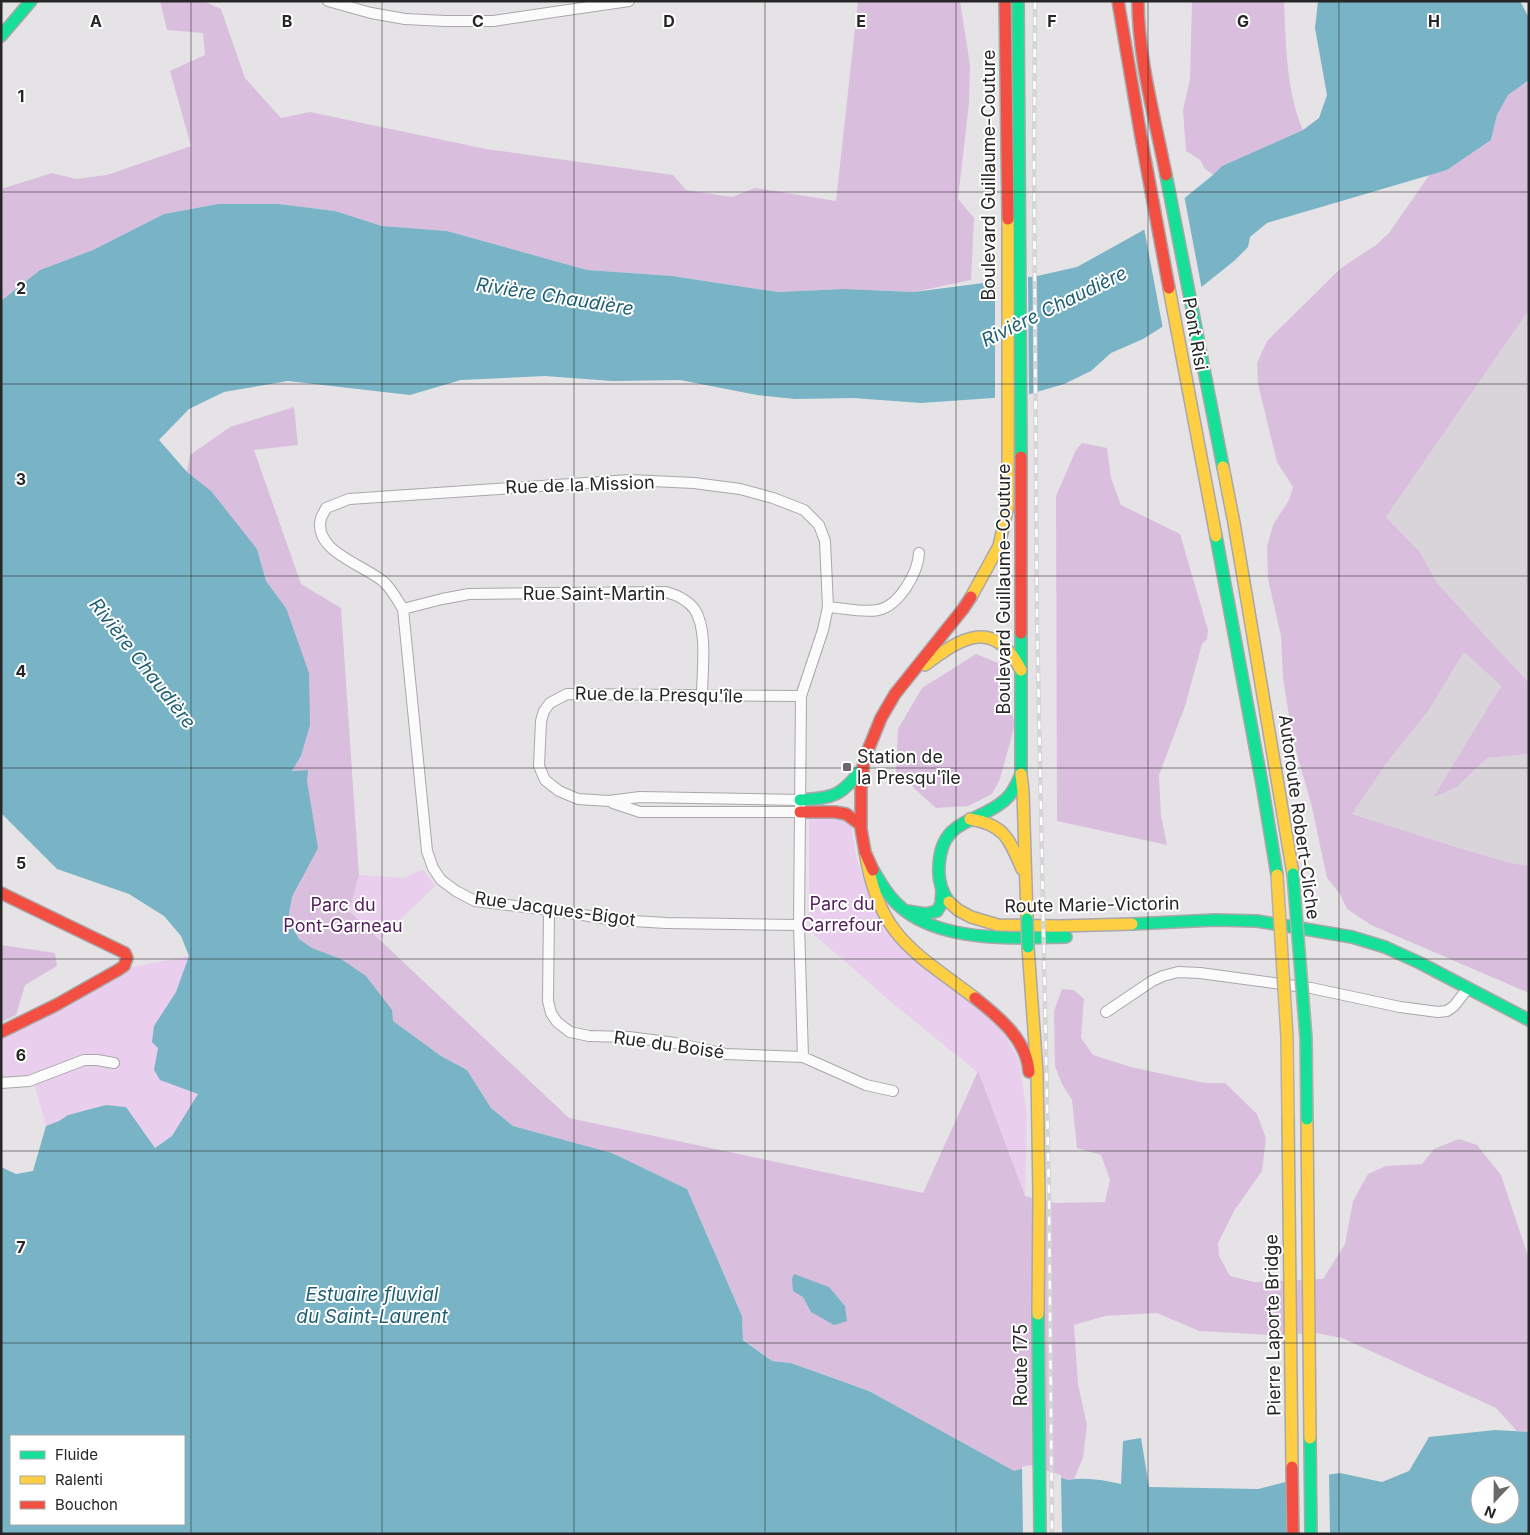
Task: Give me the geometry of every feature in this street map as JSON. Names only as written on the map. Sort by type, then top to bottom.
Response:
[{"type":"main road","points":[[1,36],[31,1]]},
{"type":"main road","name":"Boulevard Guillaume-Couture","points":[[1005,1],[1014,196],[1021,506],[1021,774],[1028,947],[1037,1072],[1039,1196]]},
{"type":"main road","name":"Boulevard Guillaume-Couture","points":[[1018,1],[1008,506],[999,546],[977,587],[963,609],[895,694],[881,718],[862,769],[861,825],[868,876],[884,916],[898,936],[931,968],[1004,1022],[1027,1057],[1037,1110]]},
{"type":"main road","name":"Pont Risi","points":[[1118,1],[1141,137],[1215,537]]},
{"type":"main road","name":"Pont Risi","points":[[1138,1],[1138,18],[1145,68],[1234,523]]},
{"type":"main road","name":"Autoroute Robert-Cliche","points":[[1234,523],[1293,874],[1306,1038],[1307,1119]]},
{"type":"main road","name":"Autoroute Robert-Cliche","points":[[1215,537],[1262,784],[1277,875],[1288,1037],[1288,1116]]},
{"type":"main road","points":[[911,674],[962,640],[979,636],[993,639],[1003,644],[1022,671]]},
{"type":"main road","points":[[800,800],[832,798],[844,792],[862,769]]},
{"type":"main road","name":"Route Marie-Victorin","points":[[1021,774],[1015,788],[1004,801],[990,811],[960,824],[951,832],[942,847],[938,868],[942,889],[951,903],[960,912],[971,918],[1006,926],[1060,927],[1201,920],[1263,922],[1356,937],[1430,967],[1495,1004],[1529,1020]]},
{"type":"main road","points":[[800,812],[835,812],[846,814],[861,825]]},
{"type":"main road","points":[[970,819],[983,820],[998,828],[1007,837],[1025,876]]},
{"type":"main road","name":"Route Marie-Victorin","points":[[865,851],[885,892],[907,911],[927,923],[963,934],[997,938],[1067,937],[1199,930],[1319,932]]},
{"type":"main road","points":[[907,911],[926,914],[937,911],[941,904],[942,889]]},
{"type":"main road","points":[[1,893],[118,950],[125,954],[127,958],[124,966],[118,970],[56,1005],[1,1032]]},
{"type":"main road","name":"Pierre Laporte Bridge","points":[[1288,1116],[1293,1534]]},
{"type":"main road","name":"Pierre Laporte Bridge","points":[[1307,1119],[1312,1534]]},
{"type":"main road","name":"Route 175","points":[[1039,1196],[1040,1534]]},
{"type":"street","points":[[328,1],[406,19],[494,21],[629,1]]},
{"type":"street","name":"Rue de la Mission","points":[[403,609],[385,584],[326,544],[321,534],[321,518],[326,508],[349,499],[630,480],[694,483],[740,489],[773,498],[804,510],[819,525],[825,541],[828,607],[823,630],[801,696],[799,925],[803,1057]]},
{"type":"street","points":[[828,607],[872,611],[881,610],[897,598],[911,581],[919,560],[919,553]]},
{"type":"street","name":"Rue Saint-Martin","points":[[403,609],[469,594],[666,592],[679,596],[696,611],[701,626],[702,695]]},
{"type":"street","name":"Rue Jacques-Bigot","points":[[403,609],[427,851],[433,868],[441,880],[475,901],[616,920],[666,924],[799,925]]},
{"type":"street","name":"Rue de la Presqu'île","points":[[800,800],[640,798],[610,802],[578,799],[559,791],[545,780],[539,766],[541,721],[544,711],[550,703],[566,694],[801,696]]},
{"type":"street","name":"Rue de la Presqu'île","points":[[610,802],[640,812],[800,812]]},
{"type":"street","name":"Rue du Boisé","points":[[549,910],[548,1000],[551,1013],[557,1022],[570,1032],[588,1036],[648,1039],[726,1054],[803,1057],[866,1085],[893,1091]]},
{"type":"street","points":[[1106,1012],[1152,981],[1178,972],[1200,973],[1311,988],[1400,1007],[1438,1012],[1446,1011],[1454,1006],[1468,988]]},
{"type":"street","points":[[1,1083],[29,1081],[84,1060],[114,1063]]},
{"type":"shaded area","points":[[1529,310],[1529,683],[1437,583],[1420,552],[1386,517]]},
{"type":"shaded area","points":[[1464,652],[1501,686],[1434,798],[1457,787],[1487,758],[1529,754],[1529,866],[1510,863],[1352,814],[1386,764],[1429,710]]},
{"type":"green space","points":[[160,1],[203,1],[221,9],[245,78],[281,118],[310,112],[486,149],[673,175],[686,190],[732,197],[755,188],[836,201],[858,1],[960,1],[970,65],[969,103],[958,199],[974,218],[971,280],[914,292],[844,289],[778,292],[672,276],[587,270],[447,231],[382,226],[335,211],[279,204],[218,204],[164,214],[93,250],[40,270],[1,301],[1,189],[52,173],[76,179],[107,175],[191,146],[170,71],[205,55],[203,33],[167,30]]},
{"type":"green space","points":[[1192,1],[1284,1],[1286,50],[1290,83],[1297,115],[1303,130],[1222,166],[1214,175],[1205,169],[1200,160],[1186,151],[1183,110],[1190,79]]},
{"type":"green space","points":[[1529,80],[1529,310],[1386,517],[1420,552],[1437,583],[1529,683],[1529,754],[1487,758],[1457,787],[1433,798],[1501,686],[1464,652],[1429,710],[1386,764],[1352,814],[1510,863],[1529,866],[1529,993],[1371,925],[1347,909],[1340,894],[1327,878],[1311,803],[1293,741],[1283,678],[1281,636],[1268,579],[1267,547],[1273,525],[1289,500],[1293,487],[1277,462],[1258,384],[1257,363],[1267,341],[1341,268],[1376,245],[1389,233],[1430,174],[1447,170],[1491,140],[1497,115],[1508,95]]},
{"type":"green space","points":[[294,407],[298,445],[254,450],[301,584],[341,608],[359,875],[349,911],[569,1118],[923,1193],[978,1071],[1025,1196],[1056,1203],[1105,1202],[1110,1180],[1101,1155],[1077,1148],[1072,1100],[1062,1084],[1055,1066],[1054,1011],[1062,989],[1074,990],[1084,999],[1081,1038],[1093,1055],[1131,1067],[1205,1083],[1225,1083],[1257,1114],[1266,1138],[1262,1171],[1234,1211],[1218,1243],[1219,1256],[1230,1276],[1254,1282],[1323,1279],[1345,1244],[1353,1201],[1368,1174],[1386,1166],[1422,1164],[1434,1149],[1459,1139],[1477,1145],[1501,1175],[1529,1259],[1529,1432],[1517,1431],[1496,1408],[1342,1338],[1316,1333],[1271,1335],[1199,1331],[1157,1313],[1105,1316],[1074,1325],[1078,1384],[1087,1425],[1083,1458],[1074,1479],[1068,1480],[1029,1467],[1015,1472],[869,1391],[791,1363],[772,1361],[743,1339],[742,1316],[687,1189],[612,1153],[513,1126],[491,1108],[467,1070],[441,1056],[393,1021],[341,959],[312,948],[299,939],[288,920],[292,897],[300,883],[307,770],[292,771],[301,756],[286,608],[266,581],[257,549],[187,472],[190,455],[230,427]]},
{"type":"green space","points":[[1082,443],[1107,448],[1111,478],[1121,505],[1180,534],[1208,630],[1207,639],[1202,644],[1185,706],[1159,775],[1161,816],[1167,845],[1057,821],[1056,496],[1076,450]]},
{"type":"green space","points":[[976,654],[998,663],[1015,724],[1000,779],[992,794],[968,806],[936,808],[896,772],[898,729],[922,688]]},
{"type":"green space","name":"Parc du Carrefour","points":[[834,815],[851,825],[854,846],[864,882],[872,901],[997,1024],[1019,1060],[1027,1115],[1025,1196],[971,1131],[977,1072],[890,1001],[809,930],[809,820],[816,816]]},
{"type":"green space","name":"Parc du Pont-Garneau","points":[[423,869],[435,886],[352,967],[292,897],[359,875],[404,878]]},
{"type":"green space","points":[[1,945],[55,953],[57,966],[25,985],[16,1015],[1,1022]]},
{"type":"green space","points":[[189,956],[176,992],[154,1026],[158,1048],[154,1070],[199,1094],[181,1125],[163,1144],[155,1148],[126,1107],[106,1105],[68,1115],[46,1126],[33,1079],[1,1083],[1,1032],[118,970]]},
{"type":"water","points":[[1318,1],[1520,1],[1529,18],[1529,80],[1508,95],[1497,115],[1491,140],[1447,170],[1267,223],[1250,237],[1248,247],[1234,261],[1199,289],[1170,322],[1143,339],[1111,353],[1091,371],[1064,384],[1023,396],[921,403],[853,398],[795,399],[757,395],[680,380],[612,381],[545,376],[461,380],[410,395],[288,381],[224,392],[189,409],[159,440],[187,472],[211,491],[257,549],[266,581],[286,608],[309,673],[310,725],[301,756],[292,771],[308,770],[307,781],[318,848],[292,897],[288,920],[299,939],[312,948],[341,959],[366,976],[392,1010],[393,1021],[441,1056],[467,1070],[491,1108],[513,1126],[612,1153],[687,1189],[742,1316],[743,1340],[772,1361],[791,1363],[869,1391],[1014,1471],[1029,1467],[1068,1480],[1094,1479],[1121,1484],[1123,1441],[1141,1438],[1149,1487],[1258,1489],[1297,1479],[1340,1473],[1382,1482],[1409,1471],[1429,1437],[1495,1430],[1529,1432],[1529,1534],[1,1534],[1,1167],[16,1174],[33,1171],[46,1126],[68,1115],[106,1105],[126,1107],[155,1148],[172,1136],[198,1094],[160,1080],[154,1070],[158,1048],[152,1042],[154,1026],[176,992],[189,956],[181,936],[164,916],[129,894],[57,869],[1,813],[1,301],[40,270],[93,250],[164,214],[218,204],[279,204],[335,211],[382,226],[447,231],[587,270],[672,276],[778,292],[844,289],[914,292],[1037,276],[1077,267],[1149,227],[1222,166],[1303,130],[1319,118],[1327,95],[1315,28]]},
{"type":"water","points":[[794,1274],[829,1287],[845,1306],[847,1321],[834,1325],[811,1312],[803,1297],[793,1291],[792,1279]]},
{"type":"pier","points":[[1184,195],[1202,290],[1188,308],[1163,329],[1144,228]]},
{"type":"pier","points":[[1028,275],[1029,397],[995,400],[995,279]]},
{"type":"pier","points":[[1030,1465],[1061,1475],[1062,1534],[1023,1534],[1022,1467]]},
{"type":"pier","points":[[1329,1472],[1330,1534],[1288,1534],[1297,1477]]},
{"type":"railway","points":[[1035,1],[1034,167],[1037,619],[1049,1196],[1052,1534]]},
{"type":"traffic: fast","points":[[1,36],[31,1]]},
{"type":"traffic: fast","points":[[1018,1],[1021,457]]},
{"type":"traffic: fast","points":[[1166,175],[1223,467]]},
{"type":"traffic: fast","points":[[1216,536],[1277,875]]},
{"type":"traffic: fast","points":[[949,902],[942,889],[939,871],[941,850],[946,838],[963,824],[1005,800],[1021,774],[1021,633]]},
{"type":"traffic: fast","points":[[800,800],[836,794],[848,785],[862,769]]},
{"type":"traffic: fast","points":[[873,870],[890,896],[906,912],[926,923],[972,935],[1021,938],[1066,937]]},
{"type":"traffic: fast","points":[[1293,874],[1306,1038],[1307,1119]]},
{"type":"traffic: fast","points":[[907,911],[926,914],[937,911],[941,904],[942,889]]},
{"type":"traffic: fast","points":[[1027,919],[1028,947]]},
{"type":"traffic: fast","points":[[1132,924],[1215,920],[1257,921],[1352,937],[1385,947],[1420,963],[1529,1020]]},
{"type":"traffic: fast","points":[[1038,1314],[1040,1534]]},
{"type":"traffic: fast","points":[[1310,1438],[1311,1534]]},
{"type":"traffic: slow","points":[[971,597],[999,546],[1008,506],[1008,219]]},
{"type":"traffic: slow","points":[[1169,288],[1216,536]]},
{"type":"traffic: slow","points":[[1223,467],[1293,874]]},
{"type":"traffic: slow","points":[[925,665],[952,647],[965,640],[977,637],[989,638],[1000,643],[1011,653],[1021,670]]},
{"type":"traffic: slow","points":[[1021,774],[1027,919]]},
{"type":"traffic: slow","points":[[970,819],[991,825],[1004,835],[1022,869]]},
{"type":"traffic: slow","points":[[865,851],[871,880],[879,903],[889,922],[916,953],[975,998]]},
{"type":"traffic: slow","points":[[1277,875],[1287,1037],[1288,1116]]},
{"type":"traffic: slow","points":[[949,902],[958,910],[971,917],[998,925],[1132,924]]},
{"type":"traffic: slow","points":[[1028,947],[1037,1072],[1038,1314]]},
{"type":"traffic: slow","points":[[1288,1116],[1292,1467]]},
{"type":"traffic: slow","points":[[1307,1119],[1310,1438]]},
{"type":"traffic: jam","points":[[1005,1],[1008,219]]},
{"type":"traffic: jam","points":[[1118,1],[1169,288]]},
{"type":"traffic: jam","points":[[1138,1],[1144,66],[1166,175]]},
{"type":"traffic: jam","points":[[1021,457],[1021,633]]},
{"type":"traffic: jam","points":[[873,870],[865,852],[861,829],[861,789],[864,760],[881,718],[895,694],[971,597]]},
{"type":"traffic: jam","points":[[800,812],[835,812],[846,814],[861,825]]},
{"type":"traffic: jam","points":[[1,893],[125,953],[127,958],[124,966],[118,970],[56,1005],[1,1032]]},
{"type":"traffic: jam","points":[[975,998],[1010,1030],[1023,1050],[1029,1072]]},
{"type":"traffic: jam","points":[[1292,1467],[1293,1534]]},
{"type":"place","name":"Station de la Presqu'île","points":[[847,767]]},
{"type":"water label","name":"Rivière Chaudière","points":[[555,296]]},
{"type":"water label","name":"Rivière Chaudière","points":[[1054,306]]},
{"type":"water label","name":"Rivière Chaudière","points":[[143,663]]},
{"type":"water label","name":"Estuaire fluvial du Saint-Laurent","points":[[372,1305]]}]
